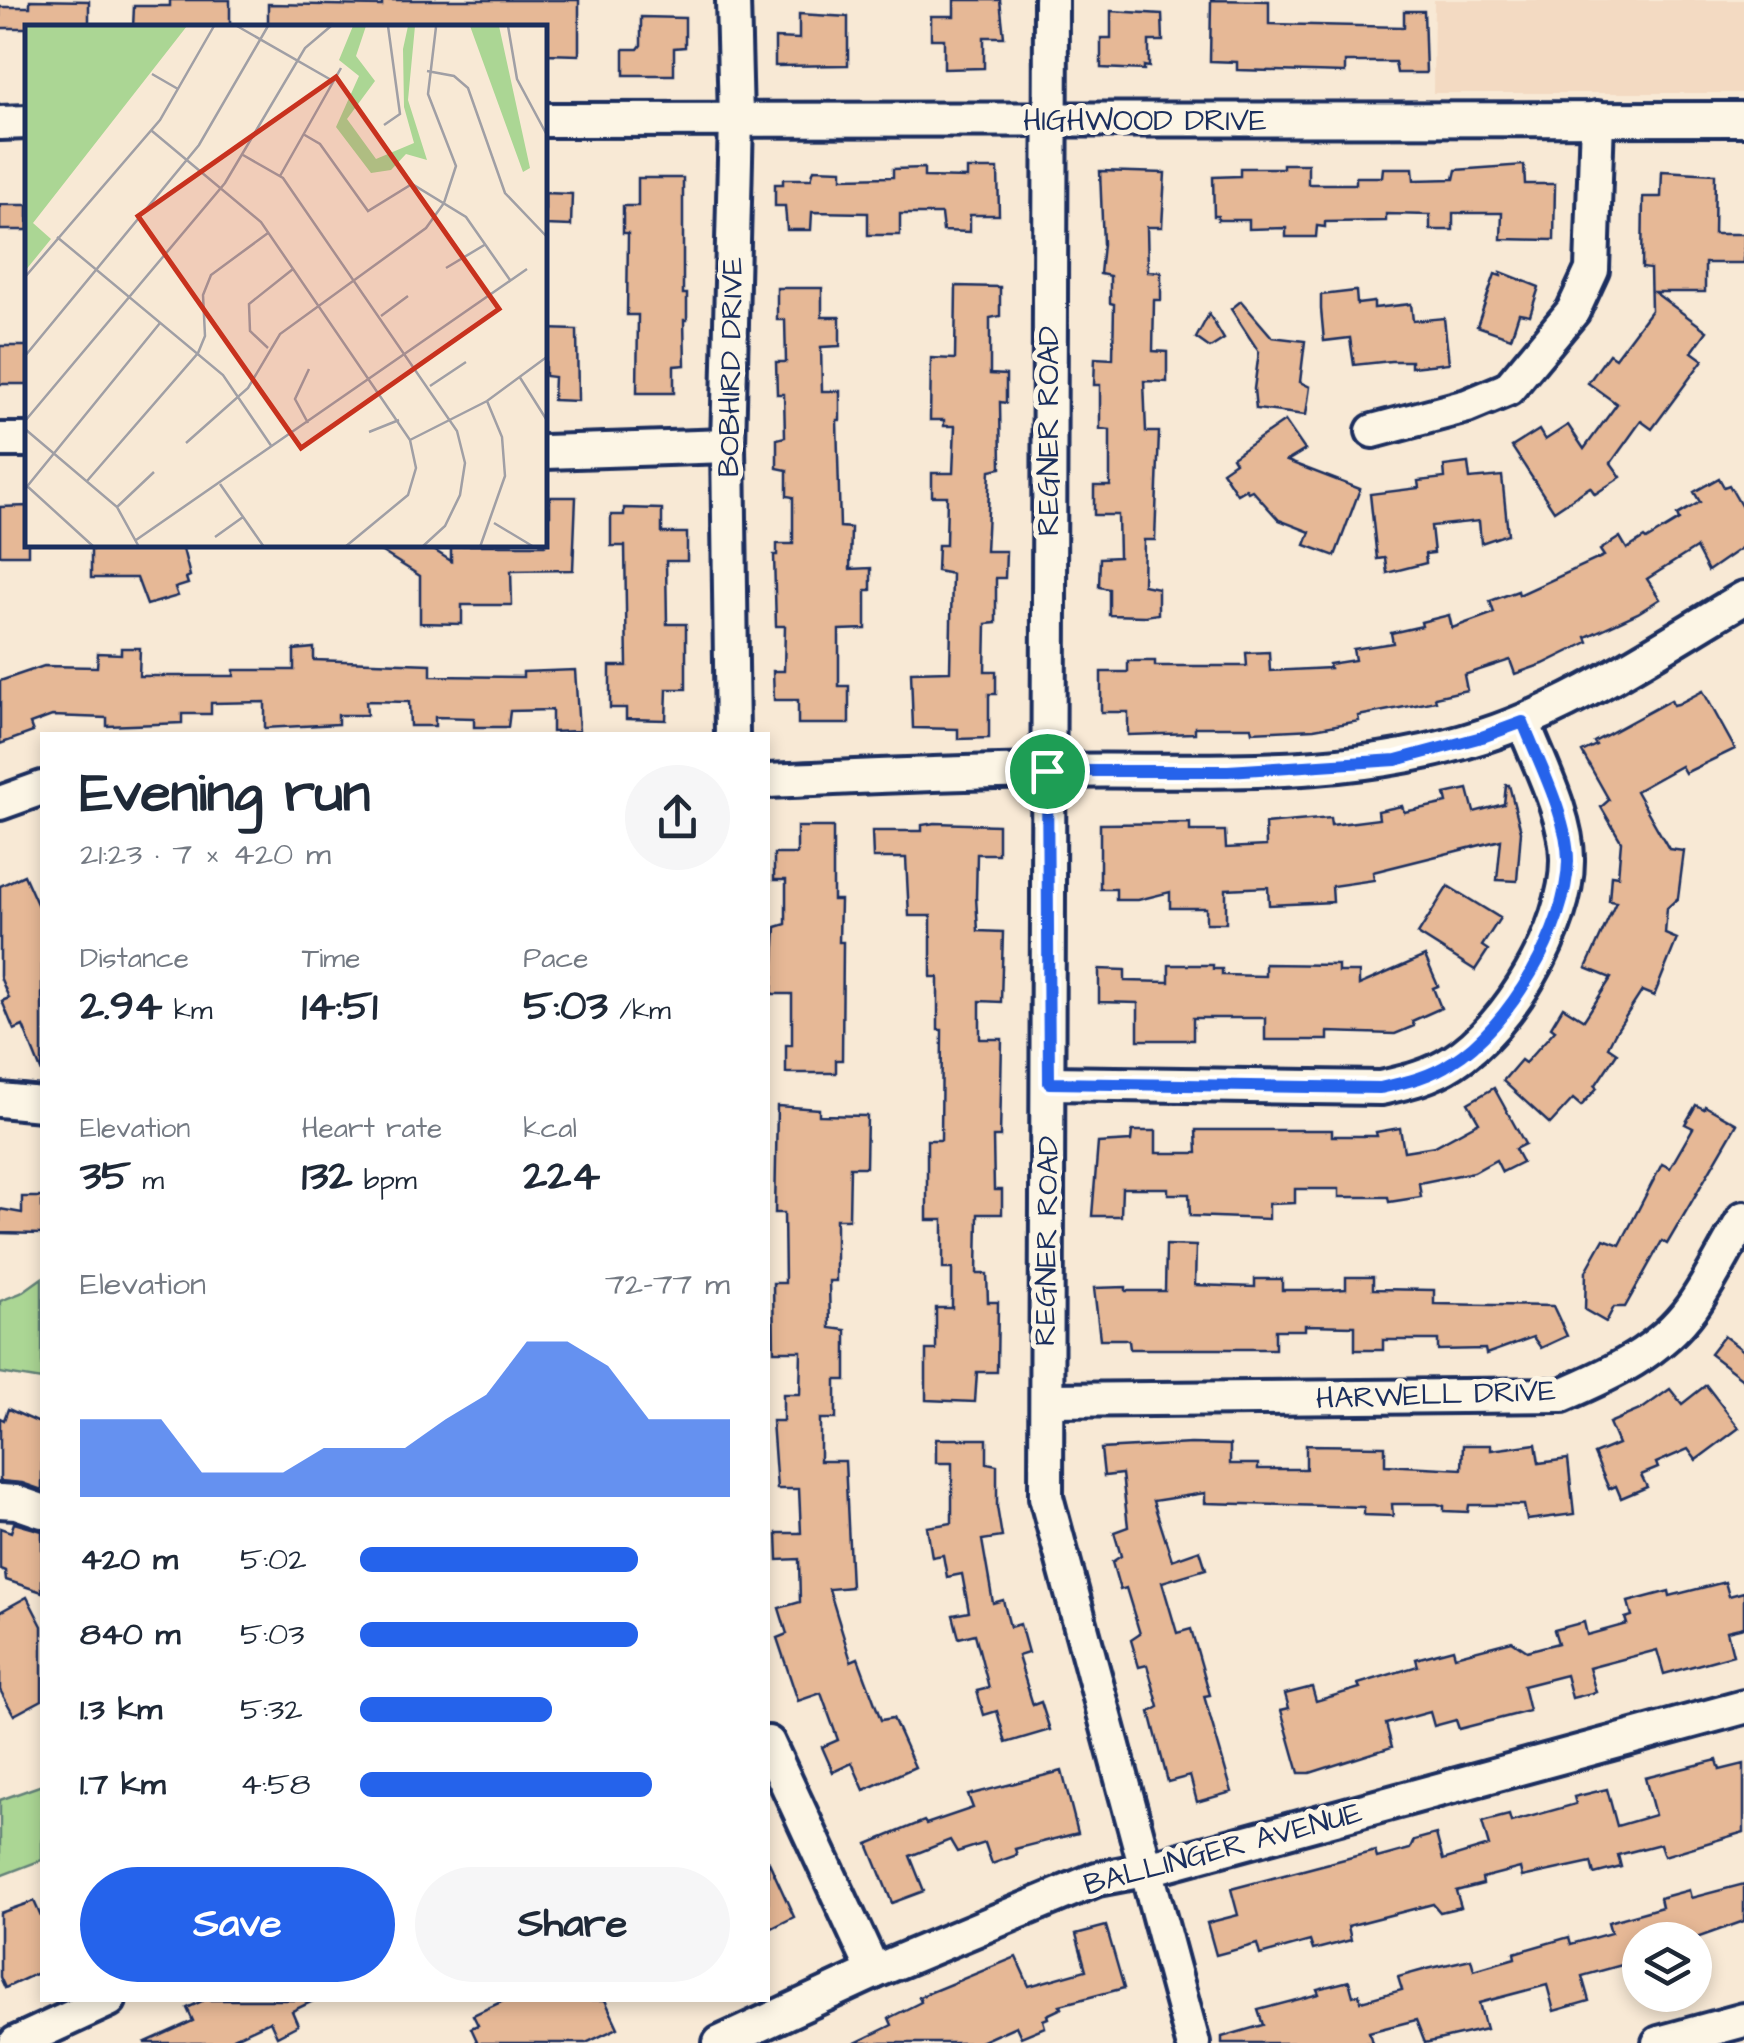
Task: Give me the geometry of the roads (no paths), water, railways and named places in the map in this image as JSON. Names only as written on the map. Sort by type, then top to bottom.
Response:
[{"type":"street","name":"BOBHIRD DRIVE","points":[[732,0],[736,119],[728,446],[732,732]]},
{"type":"street","name":"REGNER ROAD","points":[[1051,0],[1046,1497],[1192,2043]]},
{"type":"street","points":[[1373,431],[1467,406],[1508,389],[1573,311],[1592,270],[1596,118]]},
{"type":"street","name":"HIGHWOOD DRIVE","points":[[548,120],[1744,119]]},
{"type":"street","points":[[548,452],[728,446]]},
{"type":"street","points":[[770,781],[1047,771],[1228,771],[1396,760],[1482,737],[1561,705],[1744,598]]},
{"type":"street","points":[[1049,1083],[1380,1088],[1422,1079],[1454,1061],[1488,1034],[1512,1002],[1547,941],[1561,901],[1568,859],[1558,813],[1523,722]]},
{"type":"street","points":[[0,802],[40,789]]},
{"type":"street","points":[[0,1100],[40,1104]]},
{"type":"street","name":"HARWELL DRIVE","points":[[1048,1400],[1562,1395],[1638,1359],[1666,1337],[1691,1308],[1744,1218]]},
{"type":"street","points":[[0,1500],[40,1510]]},
{"type":"street","name":"BALLINGER AVENUE","points":[[720,2043],[874,1972],[1097,1879],[1144,1870],[1744,1707]]},
{"type":"street","points":[[770,1747],[874,1972]]},
{"type":"street","points":[[31,2040],[105,2002]]},
{"type":"street","points":[[1659,2043],[1744,2020]]}]
